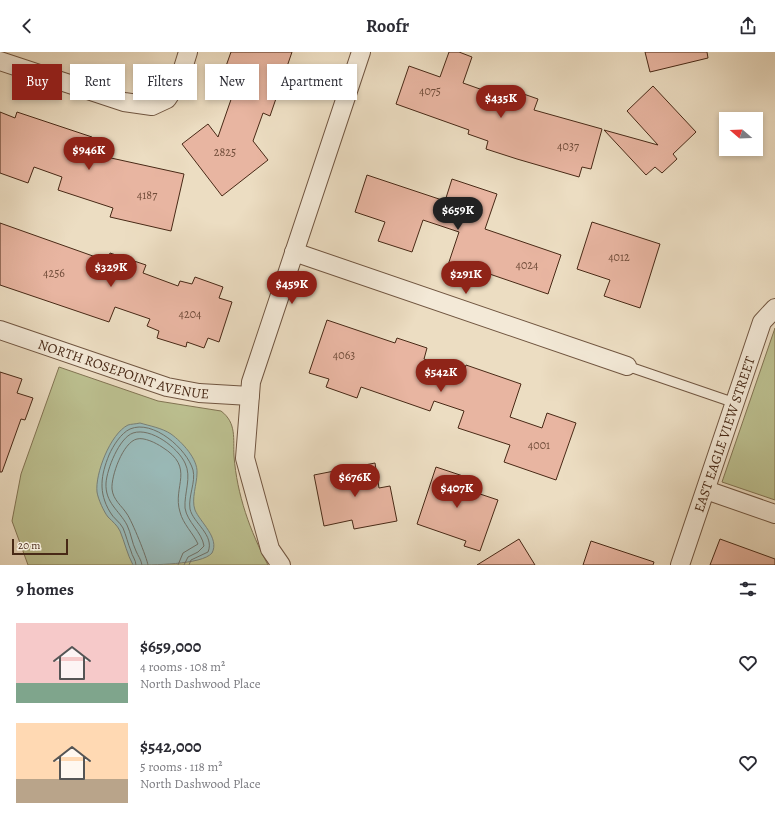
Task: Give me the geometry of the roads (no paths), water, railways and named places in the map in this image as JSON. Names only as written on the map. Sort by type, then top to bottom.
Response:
[{"type":"street","points":[[0,61],[124,102],[152,106],[167,100],[179,81],[188,52]]},
{"type":"street","points":[[281,565],[270,549],[245,458],[251,382],[361,52]]},
{"type":"street","points":[[294,252],[627,366]]},
{"type":"street","name":"EAST EAGLE VIEW STREET","points":[[680,565],[762,322],[775,308]]},
{"type":"street","name":"NORTH ROSEPOINT AVENUE","points":[[0,330],[167,387],[199,393],[250,396]]},
{"type":"street","points":[[706,490],[775,514]]},
{"type":"lane","points":[[627,366],[735,403]]},
{"type":"water","points":[[140,423],[171,434],[184,446],[195,462],[197,477],[194,506],[197,515],[211,536],[214,547],[212,553],[206,557],[176,564],[133,565],[120,531],[103,509],[97,492],[97,484],[98,475],[105,455],[115,437],[121,430],[128,425]]}]
